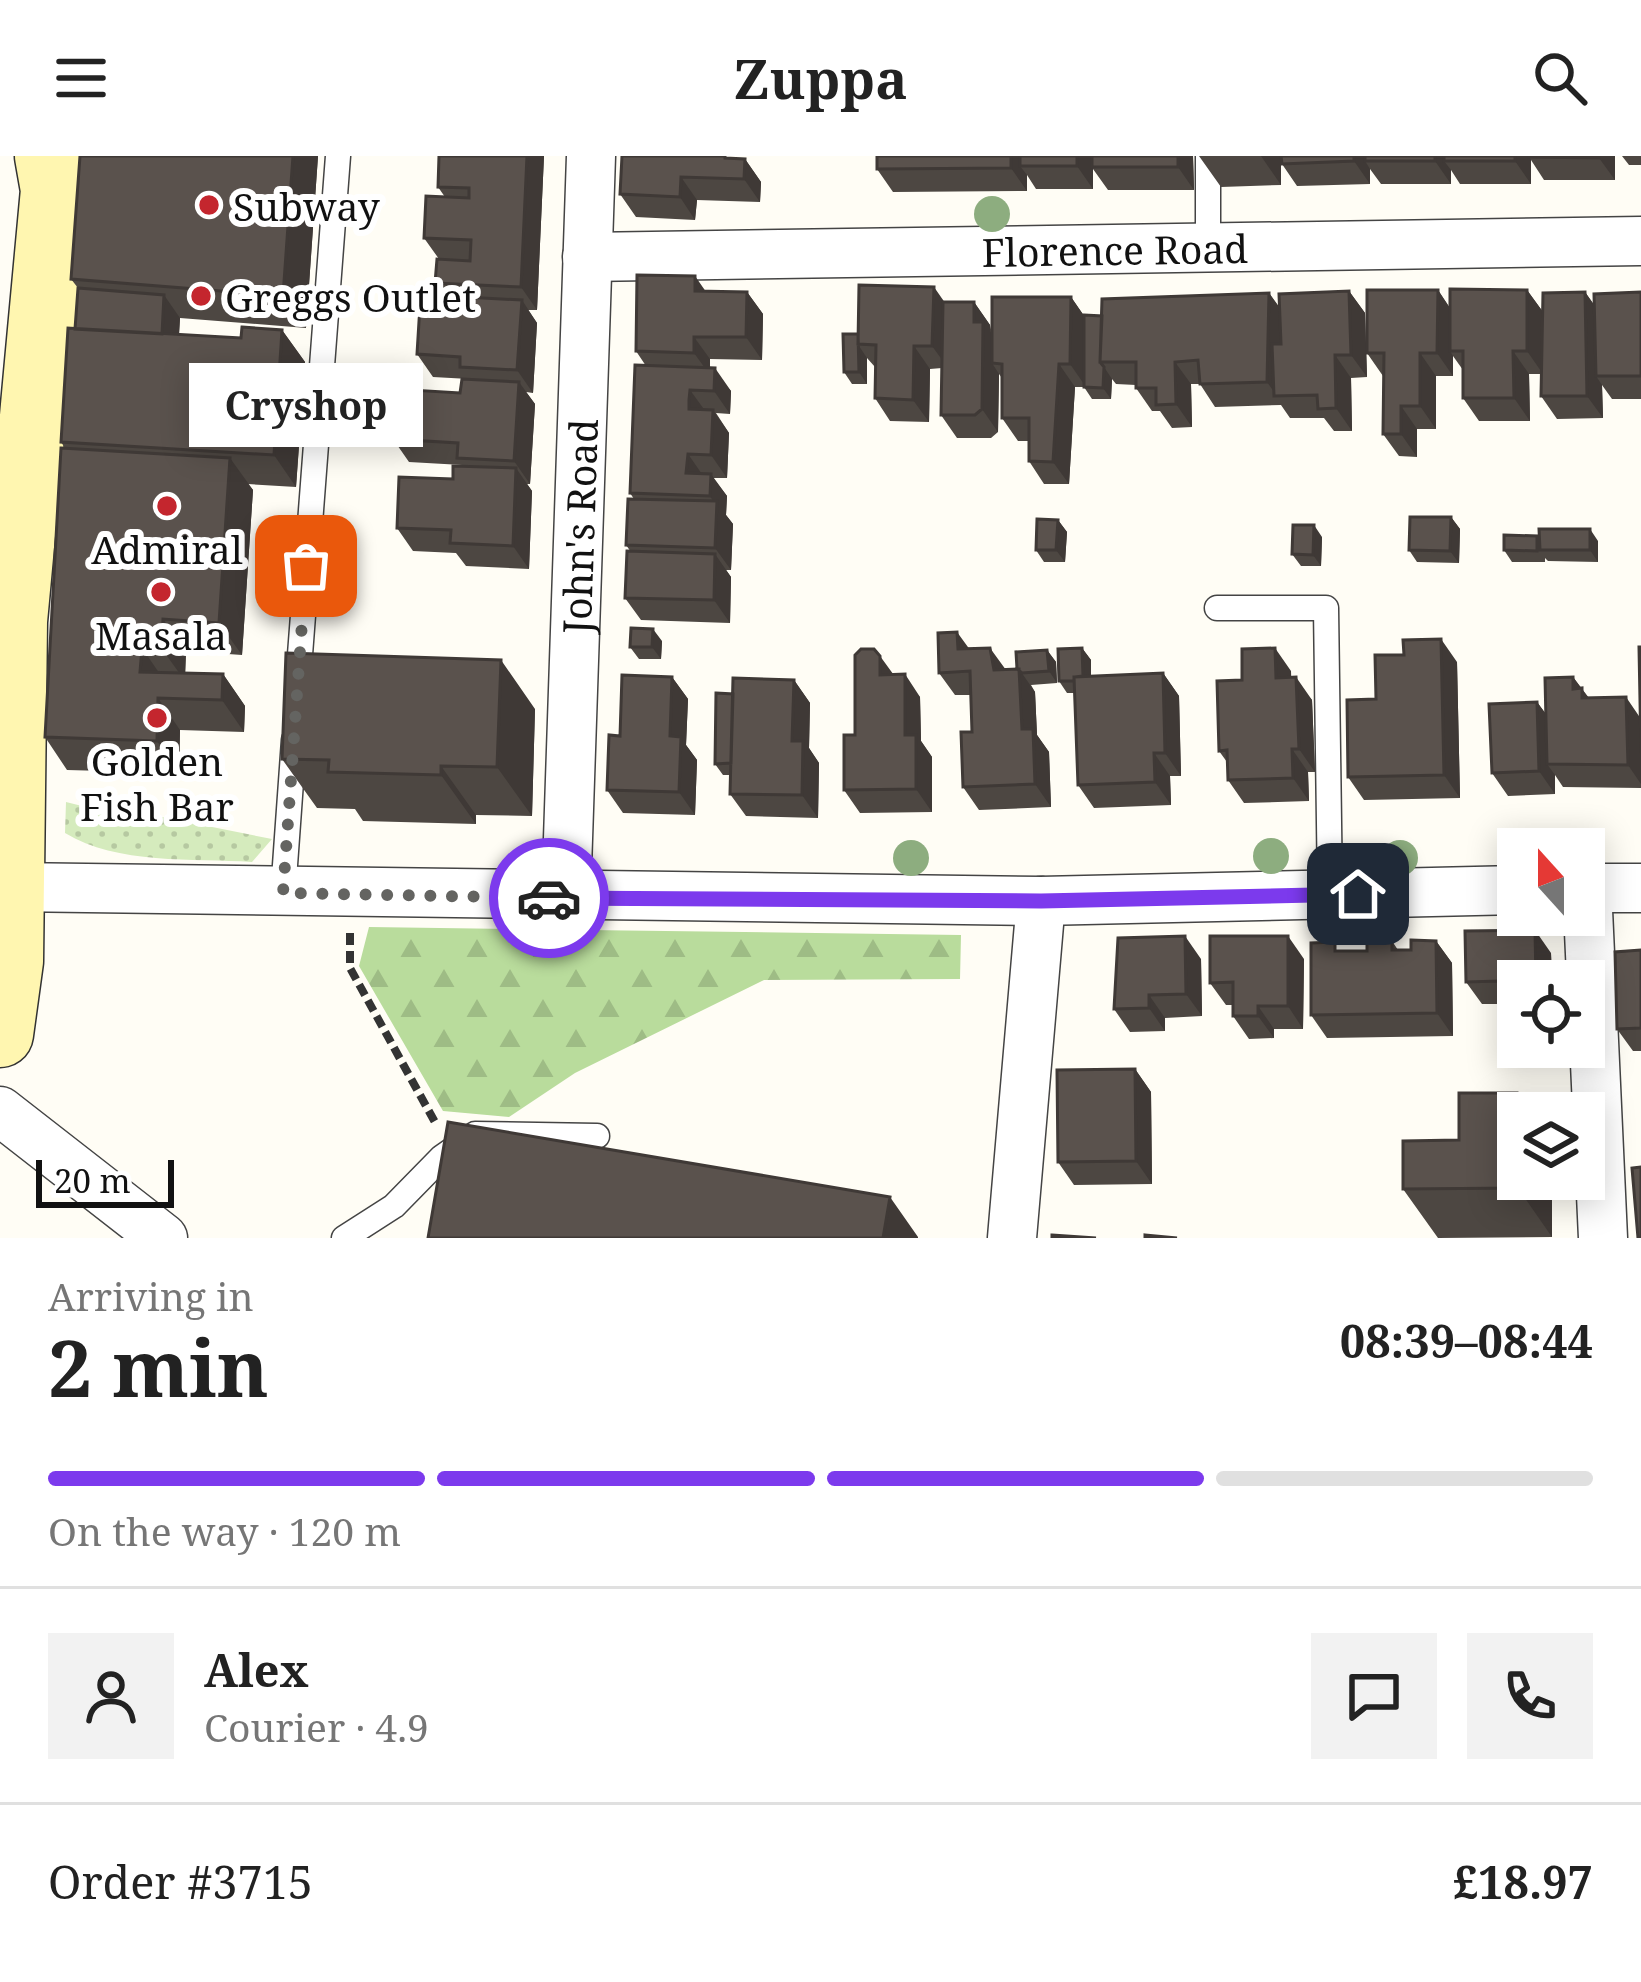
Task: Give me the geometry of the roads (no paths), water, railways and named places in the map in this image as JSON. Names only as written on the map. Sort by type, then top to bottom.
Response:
[{"type":"street","points":[[0,1034],[10,961],[7,621],[54,190],[48,156]]},
{"type":"street","name":"John's Road","points":[[566,898],[591,156]]},
{"type":"street","name":"Florence Road","points":[[586,257],[1641,241]]},
{"type":"street","points":[[11,887],[350,896],[1041,901],[1497,890]]},
{"type":"street","points":[[1605,888],[1641,888]]},
{"type":"street","points":[[1012,1238],[1041,901]]},
{"type":"street","points":[[1587,936],[1592,1092]]},
{"type":"street","points":[[0,1111],[163,1238]]},
{"type":"street","points":[[1600,1200],[1604,1238]]},
{"type":"lane","points":[[283,893],[338,156]]},
{"type":"lane","points":[[1208,156],[1208,249]]},
{"type":"lane","points":[[1217,608],[1326,608],[1330,894]]},
{"type":"lane","points":[[344,1238],[394,1207],[451,1150],[475,1134],[597,1136]]},
{"type":"place","name":"Subway","points":[[209,205]]},
{"type":"place","name":"Greggs Outlet","points":[[201,296]]},
{"type":"place","name":"Admiral","points":[[167,506]]},
{"type":"place","name":"Cryshop","points":[[306,566]]},
{"type":"place","name":"Masala","points":[[161,592]]},
{"type":"place","name":"Golden Fish Bar","points":[[157,718]]}]
